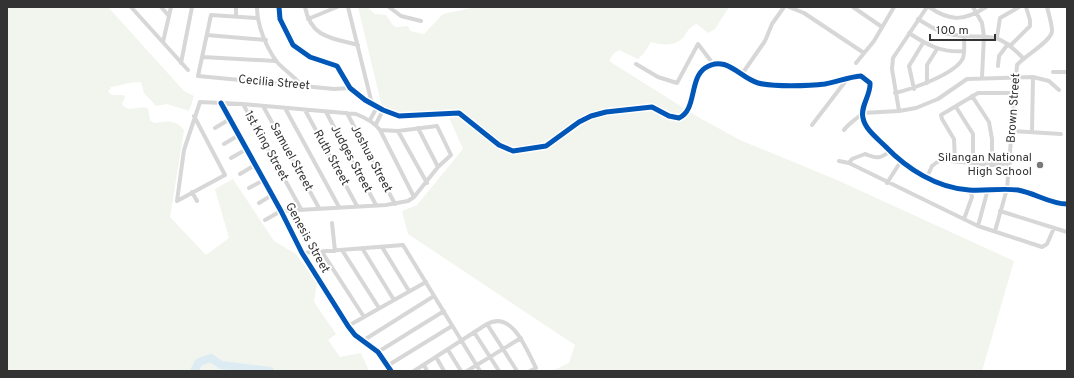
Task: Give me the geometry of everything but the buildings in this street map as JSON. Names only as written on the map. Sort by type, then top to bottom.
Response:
[{"type":"street","points":[[131,7],[188,70]]},
{"type":"street","points":[[161,7],[169,16]]},
{"type":"street","points":[[163,42],[171,7]]},
{"type":"street","points":[[181,62],[192,7]]},
{"type":"street","points":[[236,7],[236,17]]},
{"type":"street","points":[[258,7],[257,18],[276,61],[293,75],[301,85]]},
{"type":"street","points":[[279,7],[280,19],[293,45],[310,57],[337,66],[350,88],[374,106],[400,116],[459,113],[499,145],[513,151],[546,146],[579,122],[591,116],[606,112],[652,107],[673,118],[682,117],[690,104],[699,76],[705,68],[714,65],[730,66],[758,83],[817,84],[861,76],[870,83],[869,94],[862,113],[850,122],[844,130]]},
{"type":"street","points":[[305,7],[308,19],[318,32],[358,45]]},
{"type":"street","points":[[308,19],[337,7]]},
{"type":"street","points":[[348,7],[374,106],[370,120]]},
{"type":"street","points":[[388,7],[401,16],[421,21]]},
{"type":"street","points":[[742,74],[765,41],[772,24],[784,7]]},
{"type":"street","points":[[789,7],[804,13],[864,53]]},
{"type":"street","points":[[853,7],[882,27]]},
{"type":"street","points":[[856,63],[874,41],[894,7]]},
{"type":"street","points":[[899,111],[895,93],[892,64],[893,58],[918,19],[928,7],[941,15],[963,18],[986,7]]},
{"type":"street","points":[[973,7],[982,23],[984,36],[982,78]]},
{"type":"street","points":[[997,37],[1000,18],[1019,7]]},
{"type":"street","points":[[998,66],[999,56],[1030,26],[1030,20],[1026,7]]},
{"type":"street","points":[[918,19],[935,30],[949,34],[997,37],[1010,45],[1023,58],[1050,38],[1052,33],[1047,7]]},
{"type":"street","points":[[257,18],[211,15],[202,57],[276,61]]},
{"type":"street","points":[[909,33],[923,43],[937,49],[952,52],[964,51]]},
{"type":"street","points":[[207,35],[266,40]]},
{"type":"street","points":[[895,93],[914,89],[928,83],[958,64],[964,57],[964,36]]},
{"type":"street","points":[[914,89],[909,66],[923,43]]},
{"type":"street","points":[[636,64],[658,77],[677,83],[698,44],[714,65]]},
{"type":"street","points":[[928,83],[926,69],[937,49]]},
{"type":"street","name":"Cecilia Street","points":[[202,57],[198,76],[350,88]]},
{"type":"street","name":"Brown Street","points":[[994,231],[1007,189],[1015,77],[1017,65],[1023,58]]},
{"type":"street","points":[[1053,72],[1067,72]]},
{"type":"street","points":[[1032,131],[1033,77]]},
{"type":"street","points":[[862,113],[899,111],[916,108],[938,99],[967,79],[1033,77],[1049,81],[1059,90]]},
{"type":"street","points":[[812,125],[848,78]]},
{"type":"street","points":[[955,161],[954,138],[941,117],[978,93],[1014,93]]},
{"type":"street","points":[[972,96],[989,122],[992,139],[992,165]]},
{"type":"street","points":[[194,116],[225,175],[177,201],[184,150],[194,116],[200,102],[243,104],[347,113],[356,114],[370,120],[376,124],[380,130],[414,197]]},
{"type":"street","name":"Genesis Street","points":[[221,103],[281,211],[302,253],[348,326],[355,335],[364,340],[378,352],[390,371]]},
{"type":"street","name":"1st King Street","points":[[243,104],[301,209]]},
{"type":"street","name":"Samuel Street","points":[[263,106],[319,208]]},
{"type":"street","points":[[284,108],[339,207]]},
{"type":"street","points":[[956,108],[973,134],[973,163]]},
{"type":"street","name":"Ruth Street","points":[[305,110],[357,206]]},
{"type":"street","points":[[376,124],[383,110]]},
{"type":"street","name":"Judges Street","points":[[326,112],[376,205]]},
{"type":"street","name":"Joshua Street","points":[[347,113],[395,204]]},
{"type":"street","points":[[862,113],[865,124],[890,151],[901,161],[927,178],[947,186],[970,190],[1007,189],[1028,192],[1056,203],[1067,204]]},
{"type":"street","points":[[215,128],[230,119]]},
{"type":"street","name":"Genesis Street","points":[[281,211],[395,204],[414,197],[438,167],[451,155],[437,126],[418,128]]},
{"type":"street","points":[[380,130],[398,132],[418,128],[438,167]]},
{"type":"street","points":[[1012,131],[1032,131],[1061,134]]},
{"type":"street","points":[[398,132],[427,182]]},
{"type":"street","points":[[224,144],[239,135]]},
{"type":"street","points":[[231,158],[247,149]]},
{"type":"street","points":[[850,163],[852,159],[865,154],[876,158],[882,158],[890,151]]},
{"type":"street","points":[[927,178],[932,166],[940,160],[992,165],[1010,163]]},
{"type":"street","points":[[839,161],[850,163],[887,183],[964,218],[978,226],[1042,247],[1047,244],[1054,228]]},
{"type":"street","points":[[887,183],[901,161]]},
{"type":"street","points":[[240,174],[255,165]]},
{"type":"street","points":[[249,188],[264,180]]},
{"type":"street","points":[[978,226],[988,189]]},
{"type":"street","points":[[964,218],[972,197],[970,190]]},
{"type":"street","points":[[192,192],[197,201]]},
{"type":"street","points":[[259,203],[272,195]]},
{"type":"street","points":[[265,220],[281,211]]},
{"type":"street","points":[[1000,211],[1067,232]]},
{"type":"street","points":[[332,223],[335,251]]},
{"type":"street","name":"Genesis Street","points":[[302,253],[403,245],[444,311],[460,341],[480,371]]},
{"type":"street","points":[[382,246],[409,291]]},
{"type":"street","points":[[362,248],[394,300]]},
{"type":"street","points":[[342,250],[379,308]]},
{"type":"street","points":[[322,252],[364,317]]},
{"type":"street","points":[[348,326],[426,282]]},
{"type":"street","points":[[364,340],[434,296]]},
{"type":"street","points":[[378,352],[444,311]]},
{"type":"street","points":[[414,371],[474,332],[494,321],[504,322],[521,338],[536,368],[530,371]]},
{"type":"street","points":[[487,324],[517,371]]},
{"type":"street","points":[[388,366],[452,326]]},
{"type":"street","points":[[474,332],[499,371]]},
{"type":"street","points":[[467,371],[521,338]]},
{"type":"street","points":[[448,350],[461,371]]},
{"type":"street","points":[[436,357],[444,371]]},
{"type":"street","points":[[424,365],[427,371]]},
{"type":"shaded area","points":[[7,7],[108,7],[184,91],[194,96],[189,111],[167,104],[156,106],[144,93],[141,82],[111,87],[108,92],[112,95],[123,95],[125,97],[122,104],[124,107],[130,109],[148,108],[150,120],[154,123],[167,121],[174,122],[181,126],[184,130],[170,217],[206,255],[229,238],[215,189],[233,179],[274,241],[296,254],[317,283],[314,302],[336,334],[328,340],[340,357],[361,353],[369,371],[7,371]]},
{"type":"shaded area","points":[[358,7],[367,7],[375,14],[386,15],[396,27],[408,26],[410,31],[424,34],[443,14],[477,7],[729,7],[715,29],[708,33],[697,24],[690,28],[684,37],[676,43],[658,44],[651,42],[638,59],[619,50],[613,54],[609,61],[698,117],[740,140],[837,180],[1014,261],[982,371],[552,371],[569,363],[575,345],[408,234],[402,211],[417,205],[463,149],[448,115],[448,111],[397,113],[382,107]]},
{"type":"waterway","points":[[194,371],[199,362],[211,358],[221,365],[270,371]]},
{"type":"cycle path","points":[[279,7],[280,19],[293,45],[310,57],[337,66],[350,88],[365,100],[383,110],[399,116],[459,113],[499,145],[513,151],[546,146],[579,122],[591,116],[606,112],[652,107],[669,116],[679,118],[685,114],[691,102],[694,87],[700,73],[705,68],[713,64],[726,65],[751,80],[758,83],[772,85],[818,85],[861,76],[870,83],[869,92],[862,114],[866,126],[894,154],[913,170],[945,186],[969,190],[1018,190],[1061,204],[1067,204]]},
{"type":"cycle path","points":[[221,103],[281,211],[302,253],[348,326],[355,335],[378,352],[391,371]]},
{"type":"place","name":"Silangan National High School","points":[[1040,165]]}]
